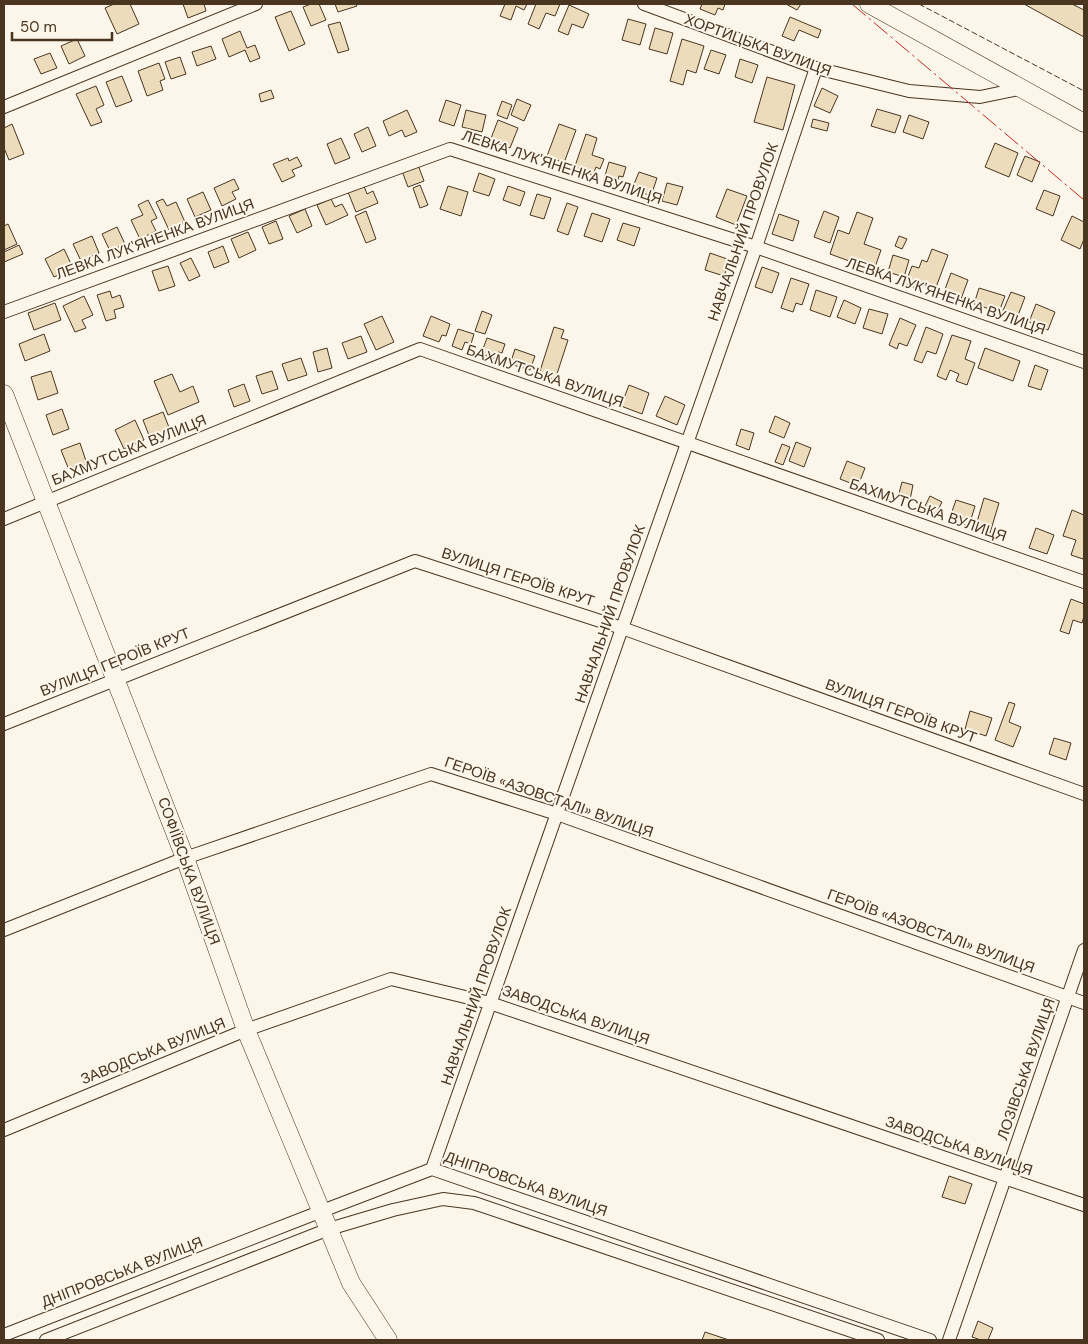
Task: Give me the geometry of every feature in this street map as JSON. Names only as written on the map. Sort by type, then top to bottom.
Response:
[{"type":"street","points":[[4,106],[256,4]]},
{"type":"street","name":"ХОРТИЦЬКА ВУЛИЦЯ","points":[[644,4],[816,68],[909,91],[980,97],[1023,88]]},
{"type":"street","points":[[869,4],[1084,123]]},
{"type":"street","name":"НАВЧАЛЬНИЙ ПРОВУЛОК","points":[[432,1169],[756,247],[816,68]]},
{"type":"street","name":"ЛЕВКА ЛУК'ЯНЕНКА ВУЛИЦЯ","points":[[4,312],[450,148],[756,247],[1084,362]]},
{"type":"street","name":"БАХМУТСЬКА ВУЛИЦЯ","points":[[4,519],[420,349],[1084,582]]},
{"type":"street","name":"СОФІЇВСЬКА ВУЛИЦЯ","points":[[4,394],[185,858],[246,1030],[351,1283],[388,1340]]},
{"type":"street","name":"ВУЛИЦЯ ГЕРОЇВ КРУТ","points":[[4,724],[415,561],[622,628],[1084,794]]},
{"type":"street","name":"ГЕРОЇВ «АЗОВСТАЛІ» ВУЛИЦЯ","points":[[4,930],[185,858],[431,774],[557,814],[1084,1002]]},
{"type":"street","name":"ЛОЗІВСЬКА ВУЛИЦЯ","points":[[949,1340],[1084,950]]},
{"type":"street","name":"ЗАВОДСЬКА ВУЛИЦЯ","points":[[4,1130],[246,1030],[390,979],[490,1003],[1084,1205]]},
{"type":"street","name":"ДНІПРОВСЬКА ВУЛИЦЯ","points":[[4,1335],[432,1169],[930,1340]]},
{"type":"street","points":[[46,1340],[329,1229],[393,1210],[443,1199],[474,1203],[878,1340]]},
{"type":"building","points":[[114,4],[130,4],[139,24],[117,34],[105,8]]},
{"type":"building","points":[[183,4],[204,4],[206,11],[188,18]]},
{"type":"building","points":[[319,4],[326,20],[311,26],[303,7]]},
{"type":"building","points":[[335,4],[356,4],[357,6],[338,12]]},
{"type":"building","points":[[505,4],[527,4],[524,10],[516,6],[511,20],[500,16]]},
{"type":"building","points":[[536,4],[560,4],[555,16],[546,13],[539,29],[528,24]]},
{"type":"building","points":[[702,4],[725,4],[723,10],[718,8],[715,15],[700,9]]},
{"type":"building","points":[[786,4],[801,4],[797,10]]},
{"type":"building","points":[[1024,4],[1072,4],[1084,10],[1084,37]]},
{"type":"building","points":[[569,5],[589,14],[583,28],[572,24],[568,35],[558,31]]},
{"type":"building","points":[[291,11],[305,44],[289,51],[275,17]]},
{"type":"building","points":[[790,17],[821,30],[818,38],[799,30],[794,41],[782,36]]},
{"type":"building","points":[[628,19],[646,24],[640,45],[622,40]]},
{"type":"building","points":[[340,22],[349,50],[338,53],[328,25]]},
{"type":"building","points":[[655,28],[673,33],[667,54],[649,49]]},
{"type":"building","points":[[240,31],[247,48],[255,45],[260,58],[250,62],[245,50],[229,57],[222,39]]},
{"type":"building","points":[[77,39],[85,56],[69,64],[61,46]]},
{"type":"building","points":[[682,39],[704,46],[696,73],[687,70],[683,85],[670,81]]},
{"type":"building","points":[[211,46],[216,59],[197,66],[192,52]]},
{"type":"building","points":[[711,50],[726,55],[719,74],[704,69]]},
{"type":"building","points":[[50,53],[57,68],[41,74],[34,59]]},
{"type":"building","points":[[180,57],[186,74],[171,79],[165,62]]},
{"type":"building","points":[[740,59],[758,65],[752,83],[735,77]]},
{"type":"building","points":[[159,63],[165,79],[160,81],[163,90],[147,96],[138,71]]},
{"type":"building","points":[[122,76],[132,101],[116,107],[106,82]]},
{"type":"building","points":[[767,77],[795,85],[783,130],[754,122]]},
{"type":"building","points":[[96,86],[104,105],[96,109],[102,122],[91,126],[76,94]]},
{"type":"building","points":[[822,88],[838,96],[830,113],[814,106]]},
{"type":"building","points":[[271,90],[274,98],[261,102],[259,94]]},
{"type":"building","points":[[517,99],[531,105],[524,121],[511,115]]},
{"type":"building","points":[[446,100],[461,105],[454,126],[439,121]]},
{"type":"building","points":[[502,101],[512,105],[507,119],[497,115]]},
{"type":"building","points":[[877,109],[901,116],[895,133],[871,126]]},
{"type":"building","points":[[407,110],[417,132],[405,137],[402,130],[389,136],[383,121]]},
{"type":"building","points":[[466,110],[486,115],[482,132],[462,127]]},
{"type":"building","points":[[909,115],[929,122],[923,139],[903,132]]},
{"type":"building","points":[[813,119],[829,123],[827,131],[811,127]]},
{"type":"building","points":[[498,120],[518,128],[510,148],[490,141]]},
{"type":"building","points":[[12,124],[24,154],[9,160],[4,148],[4,128]]},
{"type":"building","points":[[559,124],[576,130],[564,163],[547,156]]},
{"type":"building","points":[[368,127],[376,146],[362,152],[354,134]]},
{"type":"building","points":[[586,134],[597,138],[592,155],[604,159],[600,169],[596,167],[593,175],[574,169]]},
{"type":"building","points":[[341,138],[350,158],[335,164],[327,144]]},
{"type":"building","points":[[995,143],[1018,153],[1009,177],[985,167]]},
{"type":"building","points":[[1025,156],[1040,162],[1032,182],[1017,175]]},
{"type":"building","points":[[297,157],[302,166],[292,170],[295,176],[282,182],[273,164],[288,158],[289,161]]},
{"type":"building","points":[[609,162],[626,167],[623,177],[619,176],[617,182],[604,179]]},
{"type":"building","points":[[418,165],[424,181],[408,187],[402,171]]},
{"type":"building","points":[[639,172],[657,178],[651,196],[632,189]]},
{"type":"building","points":[[479,173],[495,179],[489,196],[473,191]]},
{"type":"building","points":[[234,179],[239,189],[232,192],[236,199],[222,206],[214,188]]},
{"type":"building","points":[[667,183],[683,187],[677,205],[662,201]]},
{"type":"building","points":[[420,185],[428,205],[420,208],[413,188]]},
{"type":"building","points":[[364,186],[367,194],[373,191],[378,203],[356,212],[348,192]]},
{"type":"building","points":[[448,186],[468,192],[461,216],[440,209]]},
{"type":"building","points":[[508,186],[525,192],[520,206],[503,200]]},
{"type":"building","points":[[727,189],[747,196],[736,225],[716,217]]},
{"type":"building","points":[[1044,190],[1060,196],[1053,216],[1036,209]]},
{"type":"building","points":[[203,192],[211,210],[195,217],[187,199]]},
{"type":"building","points":[[537,194],[551,198],[544,219],[530,215]]},
{"type":"building","points":[[163,199],[167,206],[176,202],[185,222],[169,230],[156,202]]},
{"type":"building","points":[[331,199],[335,207],[342,204],[348,215],[326,225],[317,205]]},
{"type":"building","points":[[148,200],[157,218],[151,221],[156,231],[140,239],[131,220],[143,215],[138,205]]},
{"type":"building","points":[[567,203],[578,207],[568,235],[557,231]]},
{"type":"building","points":[[305,209],[312,226],[297,233],[289,216]]},
{"type":"building","points":[[366,211],[376,239],[366,243],[355,216]]},
{"type":"building","points":[[824,211],[839,217],[830,243],[814,237]]},
{"type":"building","points":[[857,212],[873,218],[864,244],[881,250],[874,270],[830,254],[838,230],[849,234]]},
{"type":"building","points":[[592,213],[610,219],[602,242],[584,236]]},
{"type":"building","points":[[779,214],[799,221],[793,241],[772,234]]},
{"type":"building","points":[[1072,216],[1084,222],[1084,239],[1080,249],[1061,240]]},
{"type":"building","points":[[276,221],[283,239],[269,244],[262,227]]},
{"type":"building","points":[[623,223],[640,228],[634,246],[617,240]]},
{"type":"building","points":[[8,224],[17,244],[4,250],[4,226]]},
{"type":"building","points":[[117,227],[125,244],[110,251],[102,234]]},
{"type":"building","points":[[248,232],[256,250],[239,258],[231,239]]},
{"type":"building","points":[[92,236],[99,253],[81,261],[73,244]]},
{"type":"building","points":[[899,236],[907,239],[902,249],[895,246]]},
{"type":"building","points":[[19,245],[23,254],[4,262],[4,252]]},
{"type":"building","points":[[223,246],[229,262],[214,268],[208,252]]},
{"type":"building","points":[[64,249],[73,268],[54,277],[45,259]]},
{"type":"building","points":[[932,249],[948,255],[935,290],[921,285],[919,289],[905,284],[912,266],[919,268],[922,260],[927,262]]},
{"type":"building","points":[[710,253],[730,260],[724,276],[705,270]]},
{"type":"building","points":[[893,255],[909,260],[904,277],[888,272]]},
{"type":"building","points":[[191,258],[200,276],[189,281],[180,263]]},
{"type":"building","points":[[168,266],[175,286],[159,291],[152,271]]},
{"type":"building","points":[[762,267],[779,273],[772,293],[755,287]]},
{"type":"building","points":[[951,273],[968,280],[961,299],[944,292]]},
{"type":"building","points":[[791,278],[809,284],[802,305],[796,303],[793,312],[781,308]]},
{"type":"building","points":[[979,288],[1005,296],[999,312],[974,304]]},
{"type":"building","points":[[816,290],[837,297],[830,317],[810,310]]},
{"type":"building","points":[[110,291],[112,298],[120,295],[124,307],[114,310],[116,318],[106,321],[97,295]]},
{"type":"building","points":[[1011,292],[1025,297],[1017,318],[1002,313]]},
{"type":"building","points":[[84,296],[93,315],[82,320],[86,328],[75,332],[63,306]]},
{"type":"building","points":[[844,300],[861,308],[855,324],[837,317]]},
{"type":"building","points":[[55,303],[61,320],[34,330],[28,313]]},
{"type":"building","points":[[1036,304],[1055,312],[1048,330],[1029,322]]},
{"type":"building","points":[[869,309],[888,314],[882,334],[863,328]]},
{"type":"building","points":[[482,311],[492,315],[485,334],[475,331]]},
{"type":"building","points":[[382,316],[394,342],[376,350],[364,324]]},
{"type":"building","points":[[431,316],[450,324],[446,336],[442,335],[439,342],[423,336]]},
{"type":"building","points":[[900,318],[916,325],[907,346],[899,343],[897,349],[889,345]]},
{"type":"building","points":[[554,327],[564,330],[561,338],[568,340],[555,380],[539,374]]},
{"type":"building","points":[[926,327],[943,334],[936,354],[927,351],[922,363],[914,360]]},
{"type":"building","points":[[458,329],[474,334],[471,344],[465,342],[462,350],[452,346]]},
{"type":"building","points":[[44,334],[50,351],[25,361],[19,344]]},
{"type":"building","points":[[952,335],[971,341],[965,359],[975,363],[967,385],[956,381],[959,374],[950,370],[946,380],[937,376]]},
{"type":"building","points":[[361,336],[367,352],[348,359],[342,343]]},
{"type":"building","points":[[487,338],[505,344],[502,353],[498,352],[495,359],[481,354]]},
{"type":"building","points":[[327,348],[332,368],[318,372],[313,352]]},
{"type":"building","points":[[985,348],[1020,361],[1013,381],[978,368]]},
{"type":"building","points":[[515,349],[535,356],[530,370],[510,364]]},
{"type":"building","points":[[301,358],[307,375],[288,381],[282,364]]},
{"type":"building","points":[[1035,365],[1048,370],[1041,390],[1028,386]]},
{"type":"building","points":[[51,371],[58,393],[38,400],[31,377]]},
{"type":"building","points":[[272,371],[278,389],[262,394],[256,376]]},
{"type":"building","points":[[172,374],[180,392],[193,386],[199,402],[168,415],[154,381]]},
{"type":"building","points":[[244,384],[250,401],[234,407],[228,390]]},
{"type":"building","points":[[629,385],[649,393],[642,414],[621,406]]},
{"type":"building","points":[[665,396],[685,405],[677,425],[656,416]]},
{"type":"building","points":[[62,409],[69,429],[53,435],[46,415]]},
{"type":"building","points":[[163,412],[170,430],[150,438],[143,420]]},
{"type":"building","points":[[775,416],[790,423],[784,438],[769,432]]},
{"type":"building","points":[[135,420],[144,440],[124,449],[115,430]]},
{"type":"building","points":[[741,429],[754,433],[749,450],[736,445]]},
{"type":"building","points":[[796,442],[811,448],[804,467],[789,461]]},
{"type":"building","points":[[80,443],[87,464],[69,470],[61,450]]},
{"type":"building","points":[[782,444],[790,447],[783,465],[775,462]]},
{"type":"building","points":[[847,461],[865,468],[858,486],[840,479]]},
{"type":"building","points":[[902,482],[913,485],[910,500],[898,497]]},
{"type":"building","points":[[930,496],[942,502],[936,514],[924,508]]},
{"type":"building","points":[[984,498],[999,503],[990,533],[975,529]]},
{"type":"building","points":[[956,500],[975,506],[969,526],[949,520]]},
{"type":"building","points":[[1072,510],[1084,515],[1083,559],[1071,555],[1076,540],[1063,536]]},
{"type":"building","points":[[1036,528],[1054,535],[1047,554],[1029,548]]},
{"type":"building","points":[[1071,599],[1084,604],[1084,616],[1082,623],[1073,620],[1069,634],[1060,631]]},
{"type":"building","points":[[1009,702],[1015,704],[1009,722],[1021,727],[1013,747],[995,740]]},
{"type":"building","points":[[970,711],[992,718],[986,736],[965,729]]},
{"type":"building","points":[[1054,738],[1071,743],[1066,760],[1049,754]]},
{"type":"building","points":[[949,1176],[972,1184],[965,1204],[942,1197]]},
{"type":"building","points":[[978,1321],[993,1328],[988,1340],[972,1337]]},
{"type":"building","points":[[705,1332],[729,1340],[702,1340]]},
{"type":"fence","points":[[919,4],[1084,91]]},
{"type":"power","points":[[852,4],[1084,200]]}]
